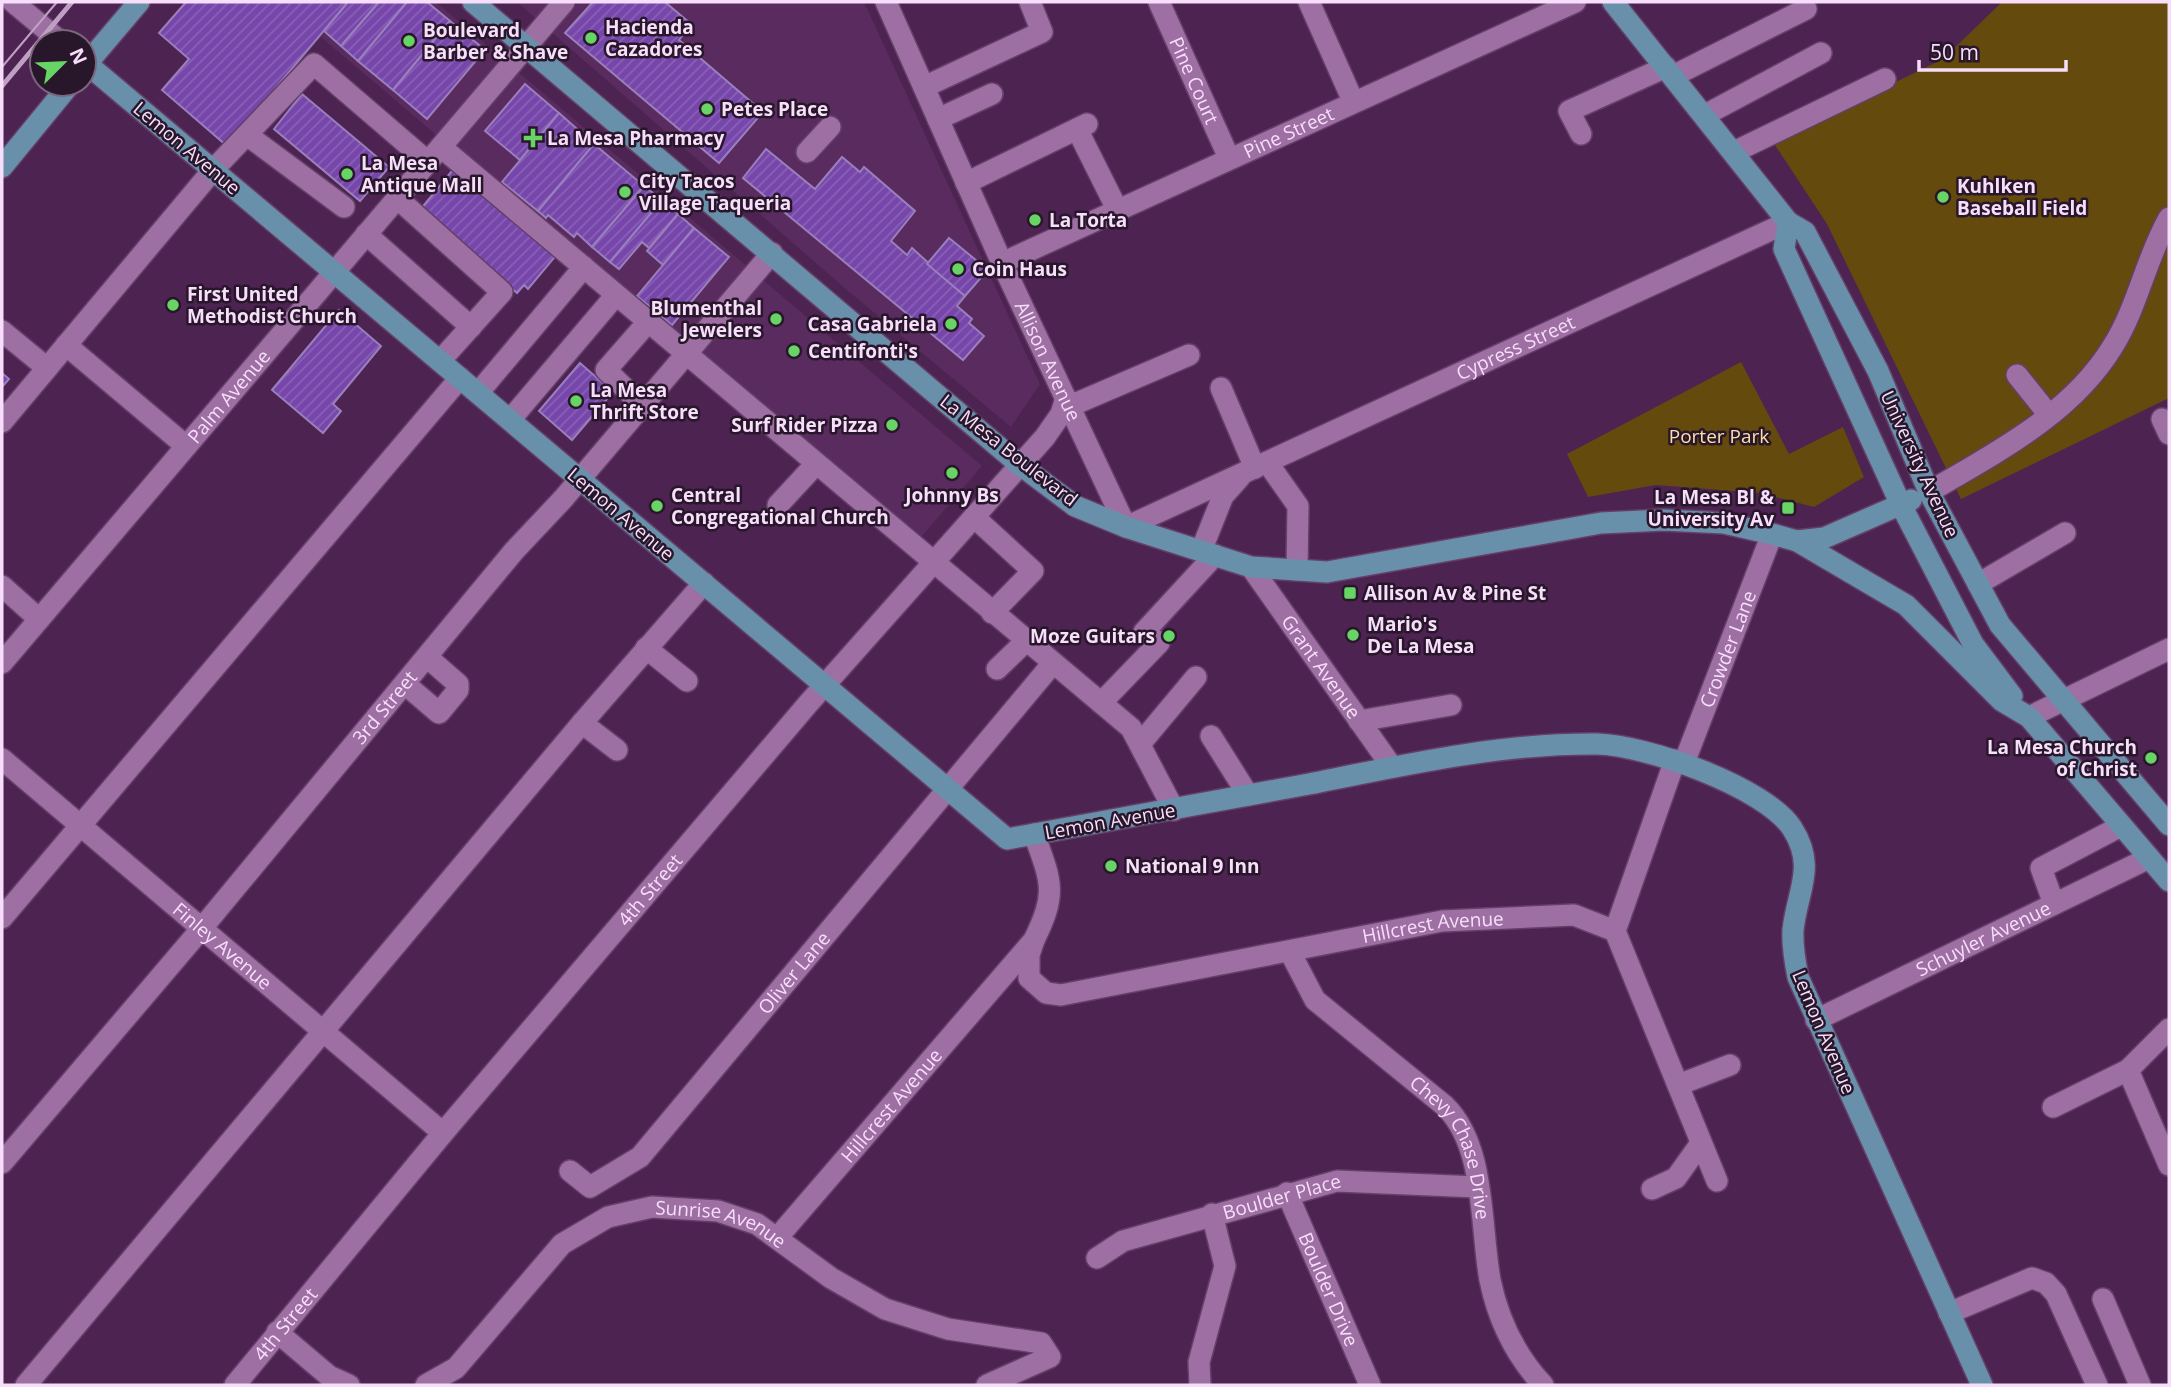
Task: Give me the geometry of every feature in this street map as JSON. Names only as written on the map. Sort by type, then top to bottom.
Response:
[{"type":"main road","points":[[98,49],[139,2]]},
{"type":"main road","name":"La Mesa Boulevard","points":[[473,2],[1020,464],[1075,506],[1126,527],[1251,567],[1327,572],[1601,523],[1664,520],[1724,523],[1797,541],[1906,605],[2002,701],[2029,718],[2169,881]]},
{"type":"main road","name":"University Avenue","points":[[1613,2],[1788,222],[1805,232],[1878,371],[1929,492],[2000,625],[2063,701]]},
{"type":"main road","name":"Lemon Avenue","points":[[98,75],[1007,839],[1174,810],[1392,767],[1502,750],[1598,744],[1679,762],[1766,803],[1785,819],[1798,841],[1805,880],[1795,918],[1793,946],[1798,977],[1982,1385]]},
{"type":"main road","points":[[2,167],[59,98]]},
{"type":"main road","name":"University Avenue","points":[[1788,222],[1784,249],[1901,505],[1973,644],[2029,718]]},
{"type":"main road","name":"La Mesa Boulevard","points":[[1797,541],[1825,538],[1929,492]]},
{"type":"main road","points":[[2063,701],[2169,825]]},
{"type":"street","points":[[13,2],[44,28]]},
{"type":"street","name":"Palm Avenue","points":[[2,663],[366,234],[527,49],[564,2]]},
{"type":"street","name":"Allison Avenue","points":[[886,2],[1002,263],[1126,527]]},
{"type":"street","points":[[924,87],[1042,32],[1030,2]]},
{"type":"street","name":"Pine Court","points":[[1159,2],[1229,158]]},
{"type":"street","points":[[1308,2],[1353,102]]},
{"type":"street","name":"Pine Street","points":[[1002,263],[1575,2]]},
{"type":"street","points":[[1581,134],[1569,111],[1669,71],[1806,9]]},
{"type":"street","points":[[1705,115],[1821,53]]},
{"type":"street","points":[[2,422],[213,170],[314,64],[583,267],[1131,728],[1174,810]]},
{"type":"street","points":[[1734,152],[1885,79]]},
{"type":"street","points":[[938,119],[992,94]]},
{"type":"street","points":[[807,152],[830,127]]},
{"type":"street","points":[[966,183],[1082,127],[1118,209]]},
{"type":"street","points":[[247,135],[344,207]]},
{"type":"street","points":[[397,198],[502,292],[440,362]]},
{"type":"street","points":[[1929,492],[2028,434],[2081,385],[2112,348],[2131,312],[2169,218]]},
{"type":"street","name":"Cypress Street","points":[[1126,527],[1788,222]]},
{"type":"street","points":[[366,234],[471,327]]},
{"type":"street","name":"3rd Street","points":[[2,1163],[202,928],[514,551],[580,479],[772,253]]},
{"type":"street","points":[[478,393],[583,267]]},
{"type":"street","points":[[510,420],[616,295]]},
{"type":"street","points":[[643,406],[606,370],[648,322]]},
{"type":"street","points":[[2,331],[47,368]]},
{"type":"street","points":[[66,345],[186,446]]},
{"type":"street","points":[[1068,402],[1189,355]]},
{"type":"street","points":[[2017,375],[2049,415]]},
{"type":"street","points":[[2,918],[460,378]]},
{"type":"street","points":[[1221,388],[1255,468],[1298,506],[1297,570]]},
{"type":"street","name":"4th Street","points":[[234,1385],[443,1133],[824,684],[934,564],[1020,464],[1068,402]]},
{"type":"street","points":[[778,505],[816,464]]},
{"type":"street","name":"Cypress Street","points":[[1208,553],[1223,496],[1255,468]]},
{"type":"street","points":[[974,517],[1032,570],[992,613]]},
{"type":"street","points":[[1978,584],[2065,533]]},
{"type":"street","name":"Crowder Lane","points":[[1615,931],[1679,762],[1772,534]]},
{"type":"street","points":[[1101,702],[1159,643],[1144,632],[1208,553]]},
{"type":"street","name":"Grant Avenue","points":[[1251,567],[1392,767]]},
{"type":"street","points":[[26,1385],[582,723],[704,583]]},
{"type":"street","points":[[2,586],[39,620]]},
{"type":"street","points":[[997,669],[1026,641]]},
{"type":"street","points":[[646,648],[687,681]]},
{"type":"street","points":[[2029,718],[2169,649]]},
{"type":"street","points":[[405,684],[439,713],[458,690],[458,684],[427,657]]},
{"type":"street","name":"Oliver Lane","points":[[570,1171],[590,1186],[640,1157],[1053,663]]},
{"type":"street","points":[[1140,744],[1196,677]]},
{"type":"street","points":[[1359,721],[1451,705]]},
{"type":"street","points":[[582,723],[617,750]]},
{"type":"street","points":[[1211,736],[1248,795]]},
{"type":"street","name":"Finley Avenue","points":[[2,759],[443,1133]]},
{"type":"street","points":[[2054,904],[2041,867],[2121,826]]},
{"type":"street","name":"Hillcrest Avenue","points":[[1034,834],[1050,888],[1050,907],[1029,954],[1030,978],[1046,993],[1061,995],[1442,921],[1574,915],[1615,931]]},
{"type":"street","name":"Schuyler Avenue","points":[[1816,1020],[2149,858]]},
{"type":"street","points":[[1615,931],[1717,1181]]},
{"type":"street","name":"Hillcrest Avenue","points":[[777,1238],[1034,940]]},
{"type":"street","name":"Chevy Chase Drive","points":[[1290,952],[1315,1000],[1454,1115],[1472,1150],[1497,1306],[1517,1352],[1543,1385]]},
{"type":"street","points":[[2053,1107],[2128,1070],[2169,1029]]},
{"type":"street","points":[[1678,1085],[1730,1065]]},
{"type":"street","points":[[2128,1070],[2169,1165]]},
{"type":"street","points":[[1652,1189],[1676,1178],[1702,1143]]},
{"type":"street","name":"Boulder Place","points":[[1097,1258],[1123,1241],[1336,1181],[1477,1187]]},
{"type":"street","name":"Boulder Drive","points":[[1287,1193],[1370,1385]]},
{"type":"street","name":"Sunrise Avenue","points":[[426,1385],[456,1368],[562,1244],[608,1217],[652,1207],[718,1212],[757,1224],[831,1278],[885,1309],[948,1329],[1041,1343],[1050,1357],[987,1385]]},
{"type":"street","points":[[1200,1385],[1199,1362],[1225,1266],[1212,1214]]},
{"type":"street","points":[[1949,1313],[2032,1278],[2046,1283],[2056,1294],[2097,1385]]},
{"type":"street","points":[[2103,1299],[2140,1385]]},
{"type":"street","points":[[277,1332],[329,1376],[349,1385]]},
{"type":"shaded area","points":[[351,2],[436,2],[982,466],[916,543],[321,37]]},
{"type":"shaded area","points":[[517,2],[864,2],[1040,384],[1011,427],[848,291]]},
{"type":"green space","points":[[2002,2],[2169,2],[2169,398],[1961,499],[1827,224],[1773,142],[1943,59]]},
{"type":"green space","name":"Porter Park","points":[[1741,362],[1789,454],[1843,427],[1864,477],[1814,507],[1760,493],[1656,485],[1588,497],[1567,454]]},
{"type":"building","points":[[186,2],[348,2],[227,146],[162,90],[189,59],[159,33]]},
{"type":"building","points":[[348,2],[379,2],[341,46],[324,31]]},
{"type":"building","points":[[379,2],[407,2],[358,61],[341,46]]},
{"type":"building","points":[[407,2],[427,2],[450,21],[393,90],[358,61]]},
{"type":"building","points":[[593,2],[665,2],[691,24],[679,40],[763,112],[719,163],[565,33]]},
{"type":"building","points":[[450,21],[485,50],[427,119],[393,90]]},
{"type":"building","points":[[525,84],[559,113],[520,160],[485,131]]},
{"type":"building","points":[[302,94],[389,167],[360,201],[274,129]]},
{"type":"building","points":[[559,113],[594,144],[538,211],[502,182]]},
{"type":"building","points":[[594,144],[644,186],[592,247],[577,233],[574,237],[548,215],[546,218],[538,211]]},
{"type":"building","points":[[766,149],[815,189],[842,157],[860,172],[864,167],[915,211],[891,241],[907,255],[912,248],[965,296],[957,306],[972,319],[969,323],[984,336],[963,360],[743,178]]},
{"type":"building","points":[[456,166],[558,253],[528,289],[524,285],[517,293],[420,210]]},
{"type":"building","points":[[644,186],[662,200],[610,262],[592,247]]},
{"type":"building","points":[[662,200],[678,214],[649,248],[642,242],[619,269],[610,262]]},
{"type":"building","points":[[678,214],[694,228],[663,265],[647,251]]},
{"type":"building","points":[[694,228],[729,257],[672,325],[637,296]]},
{"type":"building","name":"Coin Haus","points":[[949,238],[982,265],[985,273],[965,296],[927,264]]},
{"type":"building","points":[[339,310],[381,346],[333,404],[341,411],[323,433],[272,390]]},
{"type":"building","name":"La Mesa Thrift Store","points":[[580,363],[613,392],[572,440],[539,411]]},
{"type":"building","points":[[2,373],[9,379],[2,387]]},
{"type":"tram line","points":[[2,67],[57,2]]},
{"type":"railway","points":[[2,86],[72,2]]},
{"type":"place","name":"Hacienda Cazadores","points":[[591,38]]},
{"type":"place","name":"Boulevard Barber & Shave","points":[[409,41]]},
{"type":"place","name":"Petes Place","points":[[707,109]]},
{"type":"place","name":"La Mesa Pharmacy","points":[[533,138]]},
{"type":"place","name":"La Mesa Antique Mall","points":[[347,174]]},
{"type":"place","name":"City Tacos Village Taqueria","points":[[625,192]]},
{"type":"place","name":"Kuhlken Baseball Field","points":[[1943,197]]},
{"type":"place","name":"La Torta","points":[[1035,220]]},
{"type":"place","name":"Coin Haus","points":[[958,269]]},
{"type":"place","name":"First United Methodist Church","points":[[173,305]]},
{"type":"place","name":"Blumenthal Jewelers","points":[[776,319]]},
{"type":"place","name":"Casa Gabriela","points":[[951,324]]},
{"type":"place","name":"Centifonti's","points":[[794,351]]},
{"type":"place","name":"La Mesa Thrift Store","points":[[576,401]]},
{"type":"place","name":"Surf Rider Pizza","points":[[892,425]]},
{"type":"place","name":"Johnny Bs","points":[[952,473]]},
{"type":"place","name":"Central Congregational Church","points":[[657,506]]},
{"type":"place","name":"La Mesa Bl & University Av","points":[[1788,508]]},
{"type":"place","name":"Allison Av & Pine St","points":[[1350,593]]},
{"type":"place","name":"Mario's De La Mesa","points":[[1353,635]]},
{"type":"place","name":"Moze Guitars","points":[[1169,636]]},
{"type":"place","name":"La Mesa Church of Christ","points":[[2151,758]]},
{"type":"place","name":"National 9 Inn","points":[[1111,866]]}]
